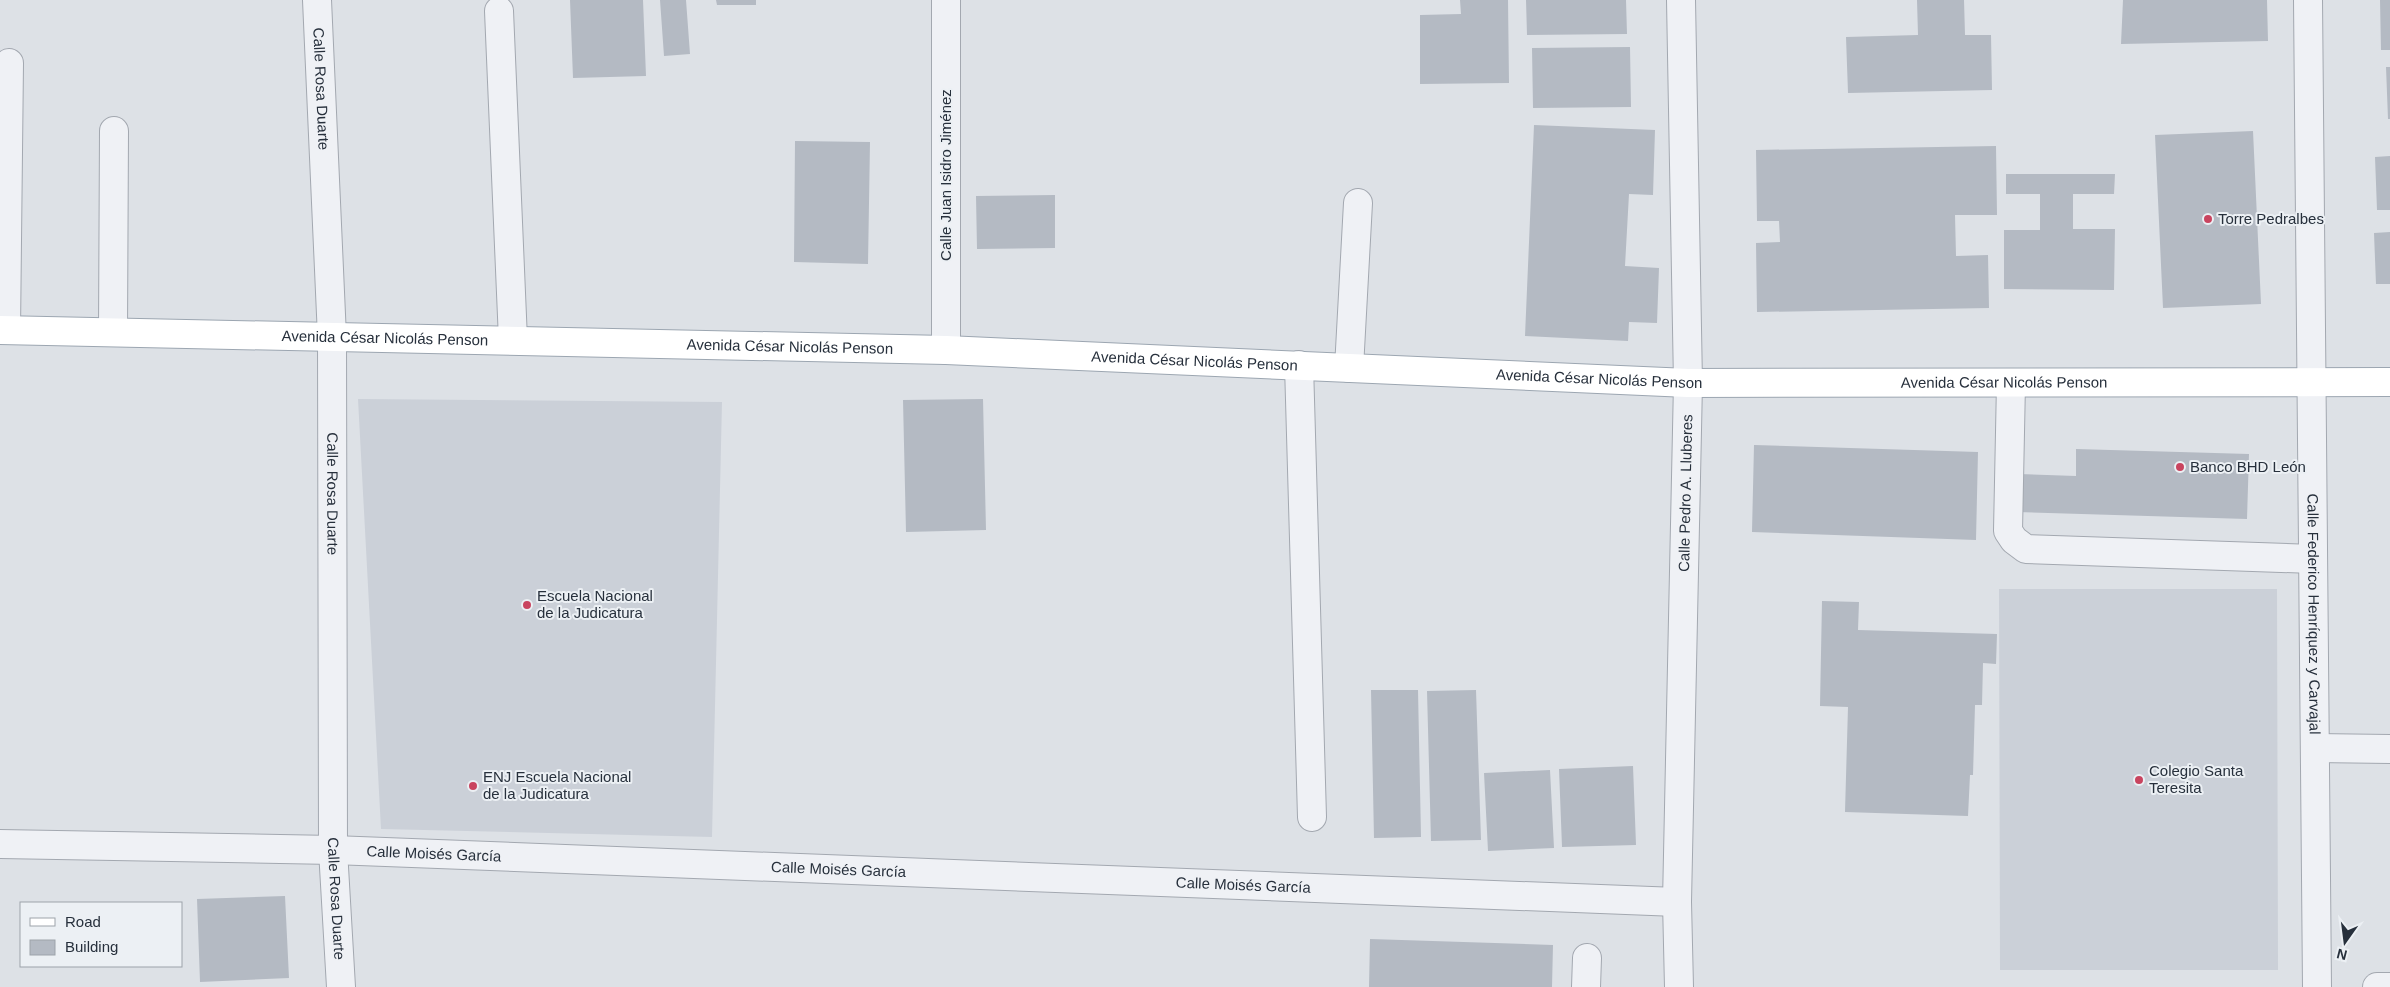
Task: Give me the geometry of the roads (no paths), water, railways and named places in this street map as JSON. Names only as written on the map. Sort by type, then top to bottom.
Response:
[{"type":"main road","name":"Avenida César Nicolás Penson","points":[[3,330],[946,350],[1688,383],[2390,382]]},
{"type":"street","name":"Calle Rosa Duarte","points":[[316,0],[332,337],[333,850],[341,987]]},
{"type":"street","name":"Calle Juan Isidro Jiménez","points":[[946,0],[946,350]]},
{"type":"street","name":"Calle Pedro A. Lluberes","points":[[1679,987],[1677,902],[1688,383],[1681,0]]},
{"type":"street","name":"Calle Federico Henríquez y Carvajal","points":[[2308,0],[2317,987]]},
{"type":"street","points":[[499,11],[513,340]]},
{"type":"street","points":[[3,330],[9,63]]},
{"type":"street","points":[[113,332],[114,132]]},
{"type":"street","points":[[1349,368],[1358,202]]},
{"type":"street","points":[[1299,366],[1312,817]]},
{"type":"street","points":[[2011,383],[2008,530],[2014,540],[2026,548],[2313,559]]},
{"type":"street","points":[[2315,748],[2390,749]]},
{"type":"street","name":"Calle Moisés García","points":[[0,844],[333,850],[1677,902]]},
{"type":"street","points":[[1586,987],[1587,958]]},
{"type":"street","points":[[2377,987],[2390,987]]},
{"type":"place","name":"Torre Pedralbes","points":[[2208,219]]},
{"type":"place","name":"Banco BHD León","points":[[2180,467]]},
{"type":"place","name":"Escuela Nacional de la Judicatura","points":[[527,605]]},
{"type":"place","name":"Colegio Santa Teresita","points":[[2139,780]]},
{"type":"place","name":"ENJ Escuela Nacional de la Judicatura","points":[[473,786]]}]
